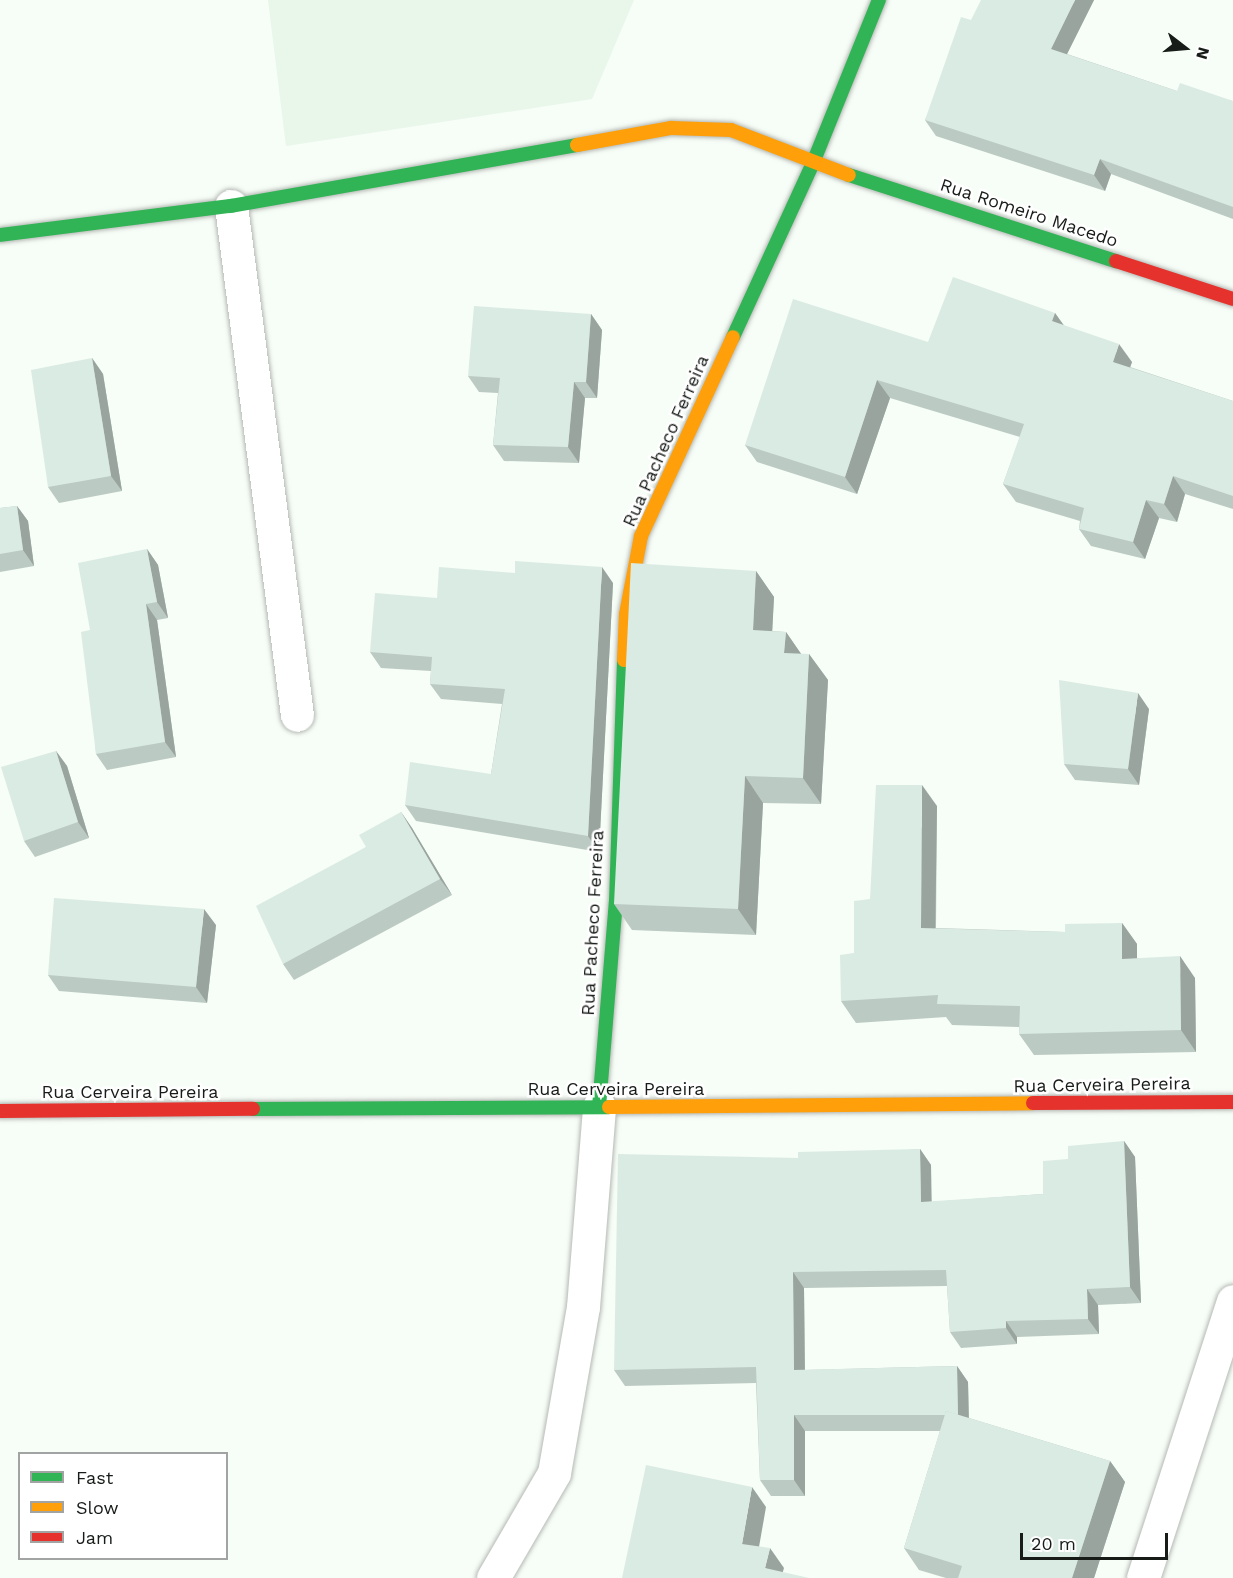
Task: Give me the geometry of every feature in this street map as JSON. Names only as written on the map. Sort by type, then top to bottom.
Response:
[{"type":"street","name":"Rua Pacheco Ferreira","points":[[599,1107],[616,902],[626,614],[641,536],[813,163],[879,0]]},
{"type":"street","name":"Rua Romeiro Macedo","points":[[0,235],[231,206],[670,128],[731,130],[813,163],[1233,298]]},
{"type":"street","points":[[231,206],[297,715]]},
{"type":"street","name":"Rua Cerveira Pereira","points":[[0,1111],[1233,1102]]},
{"type":"street","points":[[493,1578],[554,1473],[583,1306],[599,1107]]},
{"type":"street","points":[[1143,1578],[1233,1301]]},
{"type":"shaded area","points":[[268,0],[634,0],[592,99],[286,146]]},
{"type":"building","points":[[981,0],[1075,0],[1051,49],[1177,91],[1180,83],[1233,101],[1233,207],[1100,159],[1094,175],[925,120],[961,17],[971,20]]},
{"type":"building","points":[[953,277],[1055,313],[1052,321],[1119,344],[1113,362],[1233,401],[1233,496],[1173,476],[1164,504],[1146,500],[1133,542],[1079,529],[1084,508],[1003,484],[1024,424],[877,380],[845,477],[745,445],[793,299],[928,342]]},
{"type":"building","points":[[474,306],[591,314],[586,382],[574,382],[568,447],[493,445],[500,378],[468,376]]},
{"type":"building","points":[[92,358],[111,476],[48,487],[31,370]]},
{"type":"building","points":[[17,506],[23,550],[0,554],[0,508]]},
{"type":"building","points":[[147,549],[157,602],[146,604],[165,742],[96,754],[81,632],[90,630],[78,563]]},
{"type":"building","points":[[515,561],[602,567],[588,836],[405,805],[410,762],[491,774],[505,689],[430,684],[432,657],[370,652],[375,593],[437,598],[439,567],[515,573]]},
{"type":"building","points":[[631,563],[756,571],[753,630],[786,632],[784,653],[809,654],[803,778],[745,776],[738,909],[614,904]]},
{"type":"building","points":[[1059,680],[1138,693],[1128,769],[1064,764]]},
{"type":"building","points":[[56,751],[78,822],[24,841],[1,767]]},
{"type":"building","points":[[876,785],[922,785],[921,928],[1065,932],[1065,924],[1122,923],[1122,959],[1180,956],[1181,1030],[1019,1034],[1020,1006],[937,1004],[938,995],[841,1001],[840,955],[854,953],[854,901],[870,899]]},
{"type":"building","points":[[401,812],[440,879],[283,964],[256,906],[366,847],[359,835]]},
{"type":"building","points":[[54,898],[204,909],[196,987],[48,975]]},
{"type":"building","points":[[1124,1141],[1130,1287],[1087,1289],[1088,1319],[1006,1321],[1006,1328],[950,1332],[946,1270],[793,1272],[794,1370],[957,1366],[958,1415],[946,1411],[945,1415],[794,1415],[794,1480],[760,1480],[756,1367],[614,1370],[618,1154],[798,1158],[798,1152],[920,1149],[921,1202],[1043,1194],[1043,1161],[1068,1159],[1068,1146]]},
{"type":"building","points":[[946,1411],[1110,1461],[1072,1578],[958,1578],[962,1566],[904,1548]]},
{"type":"building","points":[[646,1465],[752,1487],[742,1544],[770,1548],[765,1568],[809,1578],[622,1578]]},
{"type":"traffic: fast","points":[[733,337],[813,163],[879,0]]},
{"type":"traffic: fast","points":[[0,235],[231,206],[577,145]]},
{"type":"traffic: fast","points":[[849,175],[1116,261]]},
{"type":"traffic: fast","points":[[599,1107],[616,902],[624,660]]},
{"type":"traffic: fast","points":[[253,1109],[609,1107]]},
{"type":"traffic: slow","points":[[577,145],[671,128],[731,130],[849,175]]},
{"type":"traffic: slow","points":[[624,660],[626,614],[641,536],[733,337]]},
{"type":"traffic: slow","points":[[609,1107],[1033,1103]]},
{"type":"traffic: jam","points":[[1116,261],[1233,299]]},
{"type":"traffic: jam","points":[[1033,1103],[1233,1102]]},
{"type":"traffic: jam","points":[[0,1111],[253,1109]]}]
